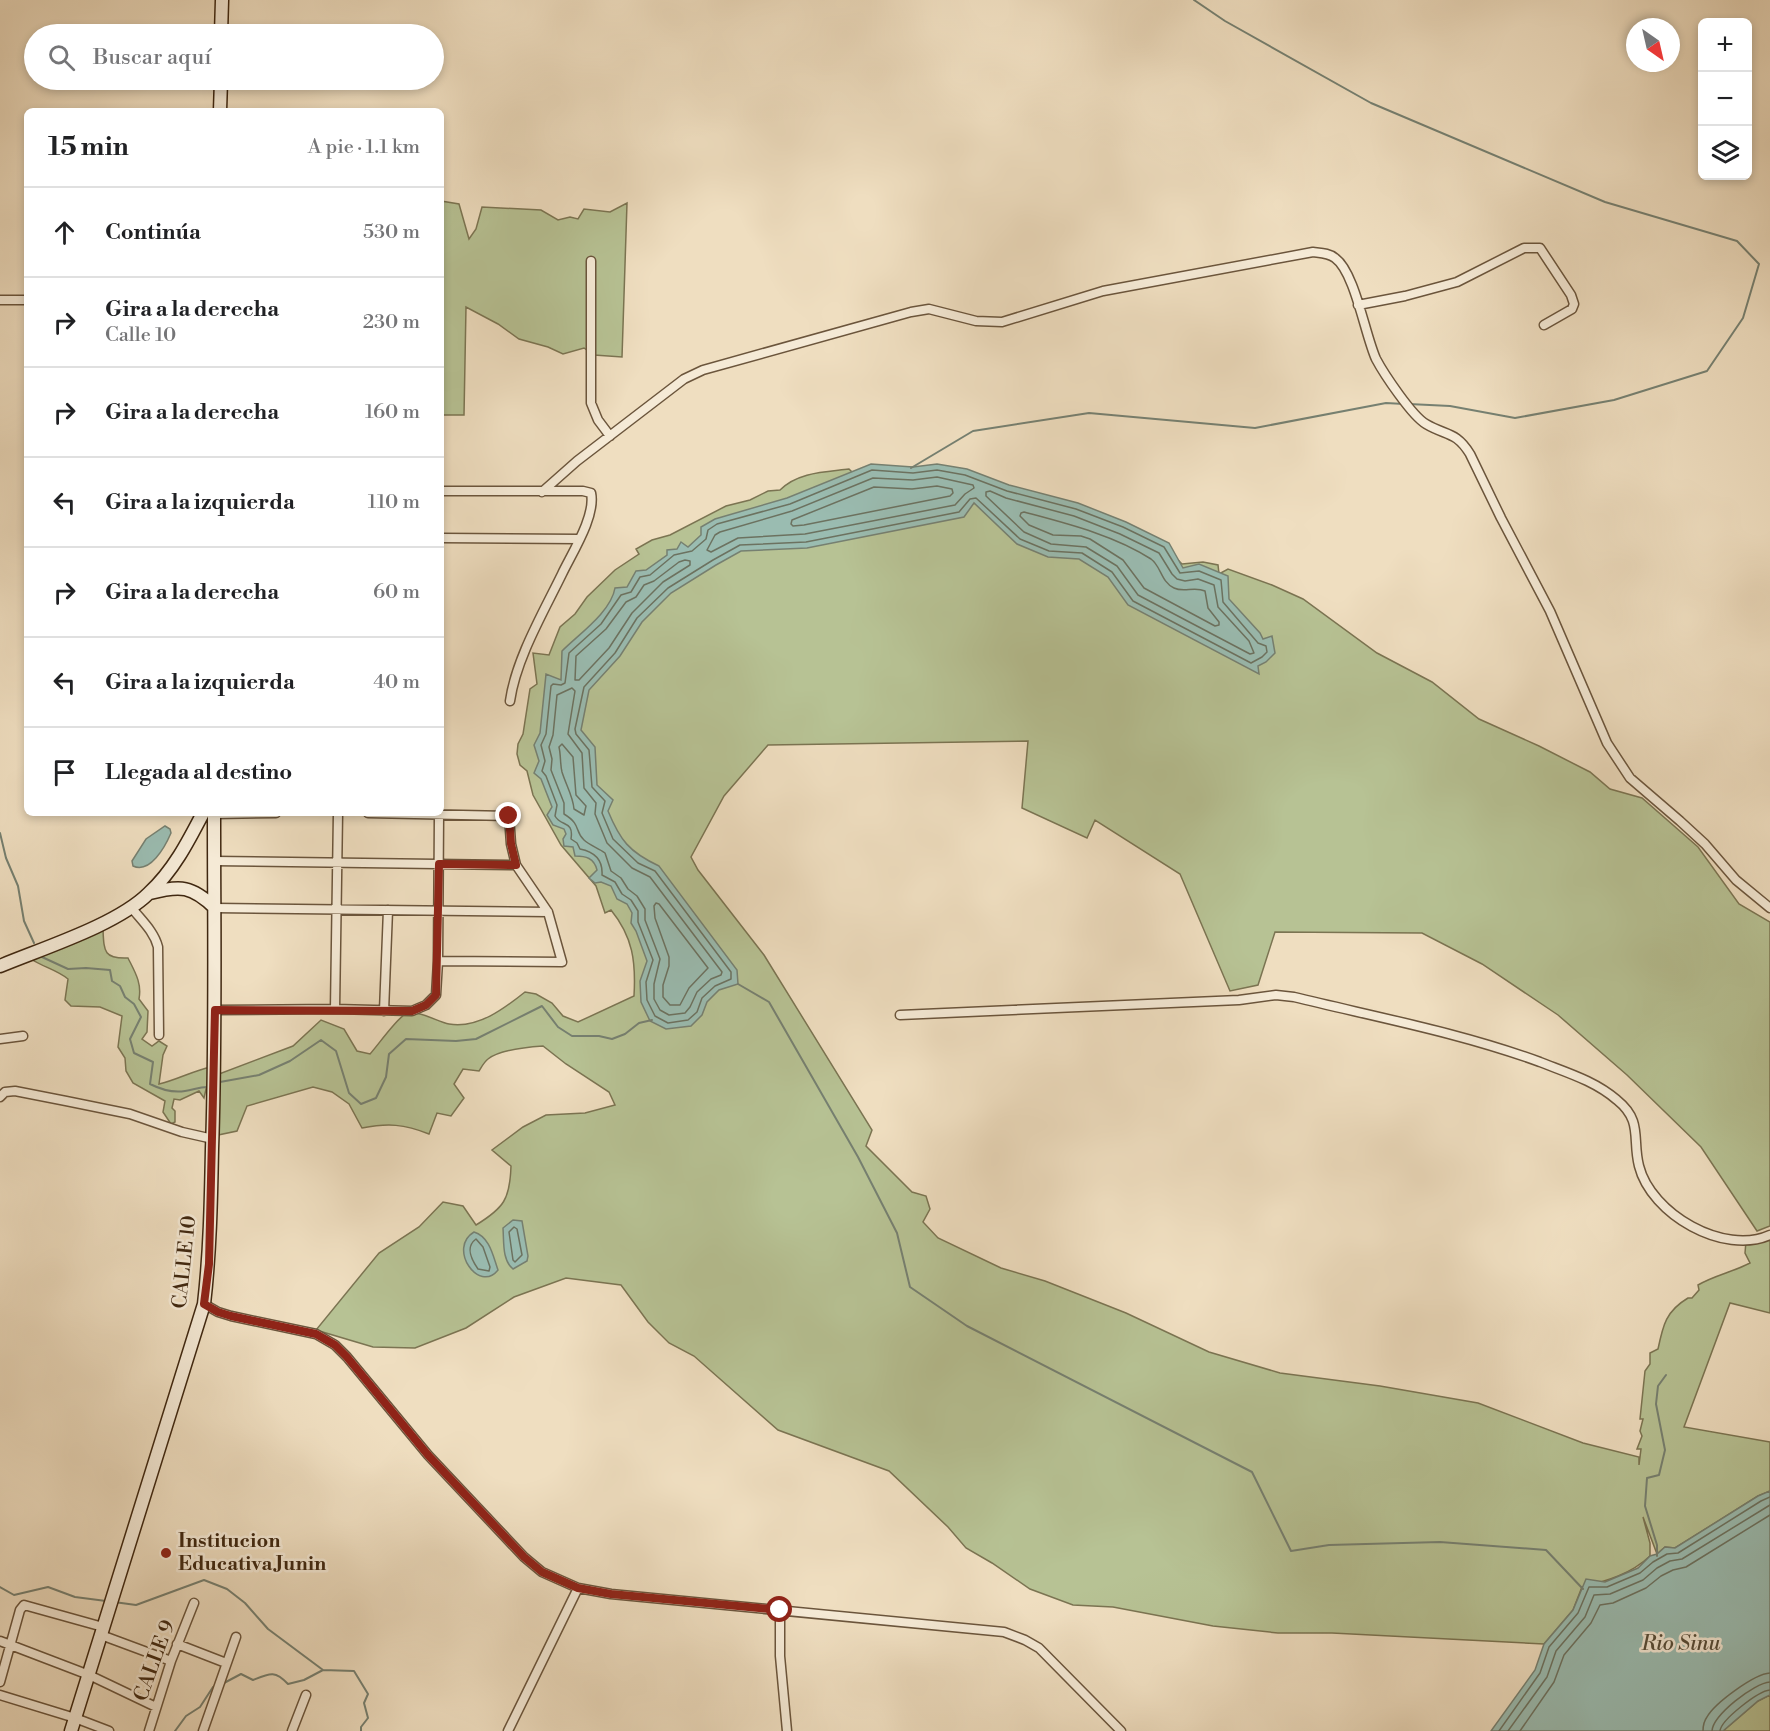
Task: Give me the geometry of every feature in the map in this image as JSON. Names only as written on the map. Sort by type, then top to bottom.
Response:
[{"type":"main road","points":[[221,24],[222,0]]},
{"type":"main road","points":[[220,108],[221,90]]},
{"type":"main road","points":[[0,966],[108,921],[131,908],[149,894],[172,868],[201,816]]},
{"type":"main road","name":"CALLE 10","points":[[71,1731],[204,1304],[209,1264],[213,1139],[214,816]]},
{"type":"main road","points":[[149,894],[167,888],[182,887],[194,891],[215,908]]},
{"type":"street","points":[[1358,305],[1405,296],[1457,282],[1524,248],[1532,247],[1540,248],[1571,295],[1574,304],[1572,309],[1544,326]]},
{"type":"street","points":[[542,492],[684,379],[703,370],[911,312],[929,309],[976,321],[1002,322],[1103,291],[1313,252],[1327,254],[1336,258],[1349,279],[1370,346],[1378,362],[1414,415],[1426,424],[1455,436],[1470,454],[1550,610],[1606,743],[1621,767],[1630,778],[1705,844],[1736,880],[1770,908]]},
{"type":"street","points":[[591,261],[591,403],[598,420],[610,436]]},
{"type":"street","points":[[0,300],[24,300]]},
{"type":"street","points":[[444,491],[583,491],[591,493],[592,500],[586,524],[523,657],[510,701]]},
{"type":"street","points":[[444,538],[579,538]]},
{"type":"street","points":[[438,961],[562,962],[548,912],[516,865],[511,844],[509,816],[444,814]]},
{"type":"street","points":[[335,1009],[338,816]]},
{"type":"street","points":[[215,1010],[412,1011],[426,1005],[436,995],[440,816]]},
{"type":"street","points":[[214,861],[516,865]]},
{"type":"street","points":[[131,908],[150,930],[159,947],[159,1035]]},
{"type":"street","points":[[215,908],[548,912]]},
{"type":"street","points":[[384,1011],[388,910]]},
{"type":"street","points":[[900,1015],[1239,1000],[1276,995],[1294,997],[1501,1048],[1587,1080],[1607,1091],[1623,1105],[1632,1115],[1636,1128],[1639,1167],[1649,1188],[1677,1218],[1703,1232],[1729,1240],[1760,1239],[1770,1235]]},
{"type":"street","points":[[0,1040],[23,1036]]},
{"type":"street","points":[[0,1093],[15,1091],[129,1114],[182,1132],[213,1139]]},
{"type":"street","points":[[204,1304],[231,1316],[316,1334],[335,1345],[428,1455],[524,1557],[542,1572],[578,1588],[611,1594],[1004,1632],[1039,1648],[1120,1731]]},
{"type":"street","points":[[508,1731],[578,1588]]},
{"type":"street","name":"CALLE 9","points":[[148,1731],[177,1644],[194,1603]]},
{"type":"street","points":[[0,1682],[20,1610],[24,1605],[102,1631],[171,1661]]},
{"type":"street","points":[[780,1610],[780,1656],[787,1731]]},
{"type":"street","points":[[203,1731],[236,1637]]},
{"type":"street","points":[[0,1641],[89,1675],[156,1707]]},
{"type":"street","points":[[177,1644],[226,1663]]},
{"type":"street","points":[[0,1695],[109,1731]]},
{"type":"street","points":[[292,1731],[306,1695]]},
{"type":"green space","points":[[444,202],[459,204],[469,239],[476,229],[482,207],[541,210],[558,220],[570,217],[578,219],[584,209],[610,212],[627,203],[622,357],[594,355],[584,348],[563,354],[519,339],[498,324],[466,307],[464,415],[444,415]]},
{"type":"green space","points":[[849,469],[861,481],[951,485],[1170,552],[1182,564],[1203,562],[1218,565],[1219,574],[1228,569],[1303,599],[1377,653],[1432,682],[1479,719],[1590,772],[1610,789],[1642,798],[1698,847],[1739,904],[1770,922],[1770,1226],[1757,1231],[1701,1147],[1627,1075],[1558,1015],[1482,964],[1422,933],[1275,932],[1258,985],[1230,991],[1180,874],[1095,820],[1087,838],[1022,808],[1028,741],[768,745],[724,796],[691,857],[698,870],[764,955],[872,1130],[866,1146],[912,1192],[926,1196],[930,1209],[923,1222],[938,1238],[1001,1268],[1045,1281],[1126,1313],[1209,1352],[1280,1373],[1380,1386],[1478,1403],[1583,1443],[1639,1457],[1639,1465],[1641,1449],[1637,1449],[1642,1436],[1640,1431],[1643,1419],[1640,1419],[1645,1371],[1650,1364],[1650,1353],[1658,1349],[1667,1319],[1675,1308],[1688,1298],[1692,1298],[1699,1290],[1698,1285],[1750,1263],[1745,1253],[1746,1241],[1770,1236],[1770,1313],[1730,1303],[1684,1427],[1770,1442],[1770,1491],[1758,1496],[1675,1548],[1665,1547],[1657,1554],[1643,1517],[1650,1543],[1650,1556],[1627,1572],[1582,1587],[1573,1610],[1544,1644],[1332,1633],[1278,1633],[1213,1626],[1113,1607],[1073,1605],[1030,1589],[966,1548],[948,1527],[889,1471],[778,1430],[694,1356],[669,1343],[648,1322],[621,1285],[566,1278],[514,1297],[466,1328],[415,1348],[373,1347],[316,1330],[379,1253],[419,1227],[443,1202],[463,1206],[476,1225],[499,1208],[507,1195],[511,1166],[492,1150],[523,1127],[546,1115],[585,1113],[615,1105],[609,1092],[543,1046],[499,1053],[487,1060],[479,1071],[463,1069],[454,1084],[464,1098],[451,1116],[437,1113],[429,1134],[396,1125],[362,1128],[349,1104],[332,1092],[313,1087],[247,1106],[237,1131],[218,1135],[219,1074],[293,1046],[321,1020],[344,1029],[357,1051],[370,1054],[396,1022],[409,1013],[460,1025],[490,1016],[525,992],[536,994],[552,1003],[563,1016],[578,1022],[634,996],[632,950],[624,930],[611,910],[605,913],[596,886],[561,845],[533,795],[527,771],[520,765],[517,754],[518,744],[523,734],[530,689],[537,684],[533,653],[549,655],[560,627],[615,570],[639,554],[636,549],[652,540],[670,535],[726,506],[750,500],[768,491],[780,490],[803,476]]},
{"type":"green space","points":[[103,930],[107,953],[114,957],[128,958],[137,978],[140,988],[139,999],[148,1011],[147,1032],[142,1039],[152,1046],[159,1041],[167,1046],[163,1055],[159,1084],[211,1067],[204,1098],[199,1091],[180,1100],[174,1099],[172,1108],[175,1111],[175,1122],[171,1124],[163,1112],[165,1101],[133,1083],[126,1071],[125,1058],[118,1047],[122,1016],[100,1007],[71,1006],[65,1000],[68,979],[31,959]]},
{"type":"green space","points":[[1770,1695],[1770,1731],[1723,1731],[1758,1701]]},
{"type":"water","points":[[871,464],[913,467],[937,464],[967,469],[1009,485],[1078,503],[1126,522],[1169,543],[1183,568],[1199,564],[1228,576],[1229,599],[1263,639],[1272,636],[1275,653],[1258,666],[1259,674],[1128,605],[1108,577],[1079,559],[1048,557],[1017,544],[974,503],[964,517],[807,548],[741,551],[716,565],[671,593],[642,622],[620,656],[589,690],[581,730],[595,747],[597,785],[613,800],[608,811],[617,830],[640,856],[659,866],[737,970],[738,984],[719,990],[707,1002],[702,1015],[691,1026],[666,1029],[650,1021],[641,1002],[640,981],[647,961],[631,923],[632,913],[627,904],[617,899],[611,886],[601,882],[595,883],[589,878],[597,870],[592,860],[575,856],[573,847],[564,846],[563,839],[566,834],[564,829],[553,825],[547,815],[552,807],[541,779],[534,773],[539,761],[534,745],[540,733],[546,674],[561,680],[562,651],[601,614],[615,588],[627,587],[636,571],[646,570],[667,555],[667,550],[677,549],[681,542],[688,547],[701,535],[701,527],[715,519],[787,498]]},
{"type":"water","points":[[165,826],[170,829],[171,833],[156,858],[145,866],[133,866],[132,861],[146,839]]},
{"type":"water","points":[[513,1220],[522,1221],[528,1256],[527,1261],[513,1269],[505,1256],[503,1228]]},
{"type":"water","points":[[474,1232],[484,1238],[492,1253],[498,1270],[490,1276],[475,1273],[465,1257],[466,1239]]},
{"type":"water","name":"Rio Sinu","points":[[1770,1491],[1770,1695],[1758,1701],[1723,1731],[1491,1731],[1535,1670],[1544,1644],[1573,1610],[1586,1579],[1605,1582],[1638,1568],[1650,1556],[1657,1554],[1665,1547],[1675,1548],[1758,1496]]},
{"type":"waterway","points":[[1194,0],[1225,21],[1371,103],[1605,202],[1737,241],[1759,264],[1743,318],[1707,371],[1614,400],[1515,418],[1450,406],[1409,404]]},
{"type":"waterway","points":[[911,468],[973,431],[1089,413],[1255,428],[1386,403],[1404,404]]},
{"type":"waterway","points":[[0,833],[6,858],[18,886],[24,921],[34,943]]},
{"type":"waterway","points":[[42,957],[68,969],[110,970],[112,981],[120,986],[125,997],[134,1004],[141,1017],[130,1039],[134,1053],[153,1062],[150,1084],[176,1091],[210,1087]]},
{"type":"waterway","points":[[738,984],[769,1002],[858,1157],[897,1233],[910,1287],[967,1326],[1252,1472],[1291,1551],[1329,1545],[1440,1542],[1546,1550],[1583,1589]]},
{"type":"waterway","points":[[220,1082],[259,1075],[290,1061],[321,1040],[336,1051],[349,1093],[361,1104],[376,1098],[386,1077],[389,1054],[406,1039],[456,1041],[476,1039],[542,1006],[558,1027],[572,1036],[599,1036],[612,1039],[625,1034],[639,1023],[652,1020]]},
{"type":"waterway","points":[[1657,1556],[1657,1545],[1645,1506],[1647,1478],[1659,1475],[1665,1450],[1656,1404],[1658,1386],[1666,1375]]},
{"type":"waterway","points":[[114,1602],[136,1605],[204,1580],[227,1589],[245,1603],[268,1629],[323,1670],[354,1671],[368,1694],[364,1703],[368,1718],[361,1727],[361,1731]]},
{"type":"waterway","points":[[0,1587],[14,1595],[48,1587],[75,1597],[106,1601]]},
{"type":"waterway","points":[[224,1683],[241,1674],[253,1680],[272,1674],[279,1676],[288,1684],[304,1680],[323,1670]]},
{"type":"waterway","points":[[175,1731],[186,1716],[200,1707],[216,1686]]},
{"type":"place","name":"Institucion Educativa Junin","points":[[166,1553]]},
{"type":"route","points":[[509,816],[511,844],[516,865],[439,864],[436,995],[426,1005],[412,1011],[215,1010],[209,1264],[204,1304],[231,1316],[316,1334],[335,1345],[428,1455],[524,1557],[542,1572],[578,1588],[611,1594],[780,1610]]}]
